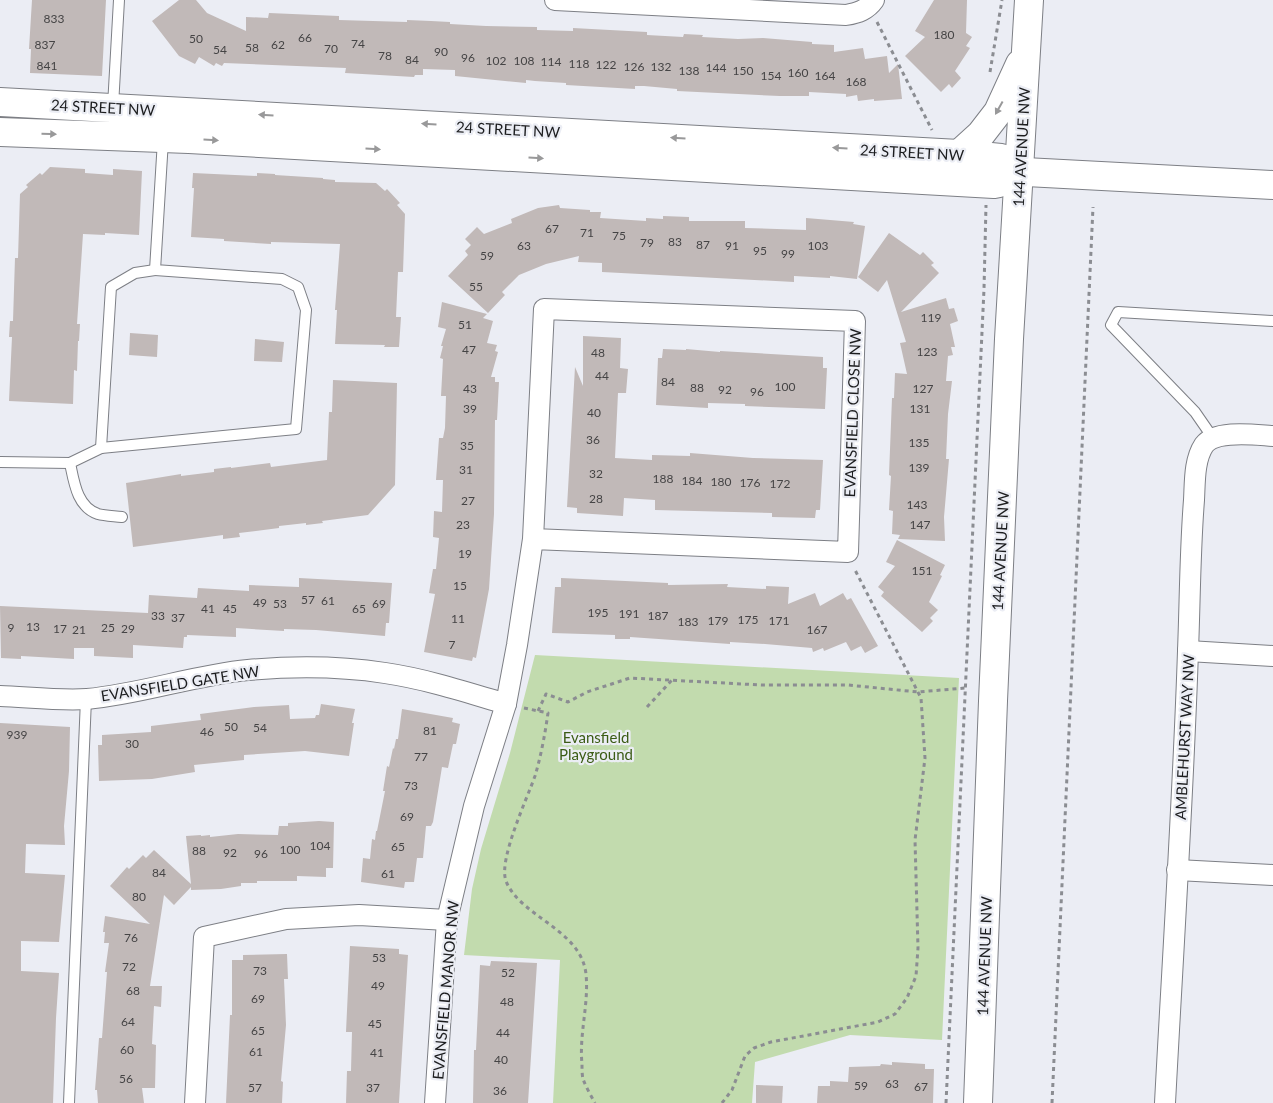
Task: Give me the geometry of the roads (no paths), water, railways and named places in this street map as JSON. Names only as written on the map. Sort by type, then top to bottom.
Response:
[{"type":"street","points":[[555,0],[846,14],[858,13],[870,6],[874,0]]},
{"type":"street","name":"144 AVENUE NW","points":[[978,1103],[1007,378],[1006,176],[1026,48],[1029,0]]},
{"type":"street","points":[[959,154],[981,134],[998,112],[1026,48]]},
{"type":"street","name":"24 STREET NW","points":[[0,102],[959,154],[1001,158],[1006,176]]},
{"type":"street","name":"24 STREET NW","points":[[0,132],[1006,176],[1273,185]]},
{"type":"street","name":"EVANSFIELD CLOSE NW","points":[[506,704],[518,645],[533,539],[544,309],[855,321],[848,552],[533,539]]},
{"type":"street","points":[[1213,438],[1236,434],[1273,436]]},
{"type":"street","name":"AMBLEHURST WAY NW","points":[[1165,1103],[1188,651],[1190,543],[1196,463],[1205,443],[1213,438]]},
{"type":"street","points":[[1188,651],[1273,656]]},
{"type":"street","name":"EVANSFIELD GATE NW","points":[[0,696],[86,699],[248,670],[340,668],[386,673],[437,684],[506,704]]},
{"type":"street","name":"EVANSFIELD MANOR NW","points":[[435,1103],[447,920],[474,806],[506,704]]},
{"type":"street","points":[[1177,870],[1273,875]]},
{"type":"street","points":[[195,1103],[204,937],[295,919],[359,915],[447,920]]},
{"type":"lane","points":[[113,107],[118,0]]},
{"type":"lane","points":[[155,270],[163,138]]},
{"type":"lane","points":[[0,462],[70,464],[101,448],[296,430],[306,310],[298,287],[282,279],[155,270],[134,273],[111,287],[101,448]]},
{"type":"lane","points":[[1213,438],[1195,412],[1111,324],[1118,312],[1273,321]]},
{"type":"lane","points":[[70,464],[76,488],[84,505],[97,514],[122,517]]},
{"type":"lane","points":[[69,1103],[86,699]]},
{"type":"park label","name":"Evansfield Playground","points":[[596,746]]}]
